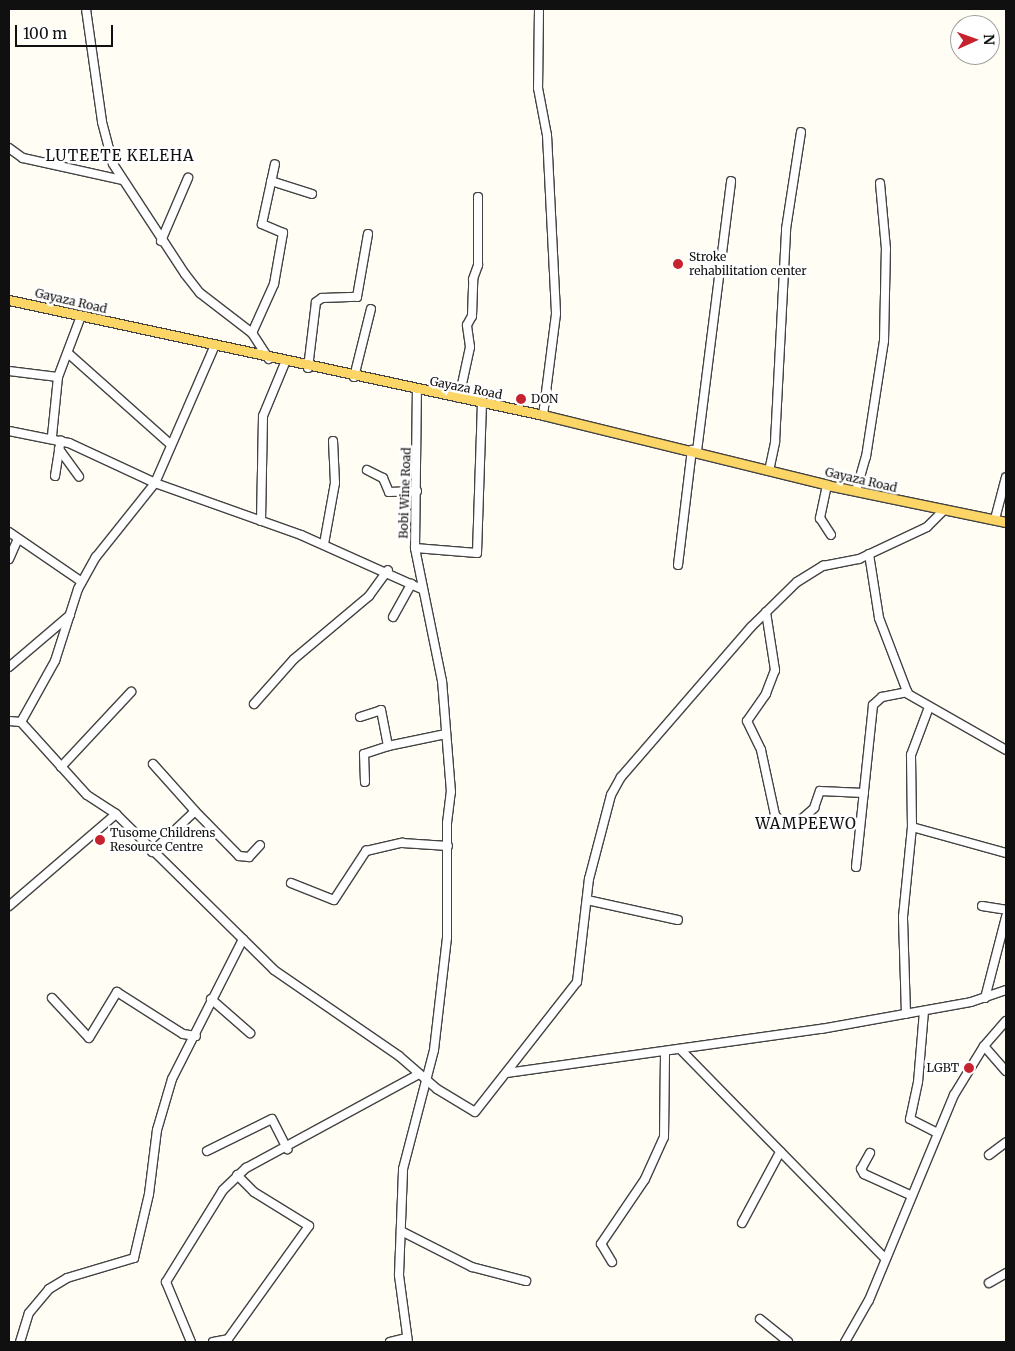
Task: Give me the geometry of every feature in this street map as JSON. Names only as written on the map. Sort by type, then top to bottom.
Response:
[{"type":"main road","name":"Gayaza Road","points":[[9,300],[308,368],[543,415],[827,485],[943,511],[1006,522]]},
{"type":"street","points":[[86,9],[106,144],[122,180],[161,241],[200,293],[252,333],[269,359]]},
{"type":"street","points":[[538,9],[538,88],[547,135],[556,314],[543,415]]},
{"type":"street","points":[[769,471],[776,442],[786,229],[801,132]]},
{"type":"street","points":[[9,148],[23,158],[122,180]]},
{"type":"street","points":[[252,333],[274,284],[283,233],[262,224],[275,164]]},
{"type":"street","points":[[161,241],[188,178]]},
{"type":"street","points":[[271,181],[312,194]]},
{"type":"street","points":[[678,565],[731,181]]},
{"type":"street","points":[[856,491],[866,456],[884,341],[886,249],[880,183]]},
{"type":"street","points":[[459,398],[470,346],[467,325],[472,316],[472,279],[478,265],[478,197]]},
{"type":"street","points":[[308,368],[316,302],[322,298],[357,297],[368,234]]},
{"type":"street","points":[[354,377],[371,309]]},
{"type":"street","points":[[52,436],[58,377],[69,354],[81,316]]},
{"type":"street","points":[[22,722],[44,687],[82,582],[155,483],[170,444],[214,347]]},
{"type":"street","points":[[69,354],[170,444]]},
{"type":"street","points":[[261,521],[259,468],[264,416],[285,363]]},
{"type":"street","points":[[9,372],[58,377]]},
{"type":"street","name":"Bobi Wine Road","points":[[407,1340],[399,1282],[403,1169],[427,1080],[447,937],[448,846],[451,792],[442,681],[414,548],[417,491],[417,391]]},
{"type":"street","points":[[414,548],[477,553],[482,402]]},
{"type":"street","points":[[9,432],[52,436],[155,483],[324,544],[388,570],[422,589]]},
{"type":"street","points":[[55,476],[61,440]]},
{"type":"street","points":[[324,544],[335,483],[333,441]]},
{"type":"street","points":[[59,449],[79,477]]},
{"type":"street","points":[[367,470],[384,478],[389,492],[417,491]]},
{"type":"street","points":[[995,519],[1006,476]]},
{"type":"street","points":[[827,485],[820,518],[831,535]]},
{"type":"street","points":[[9,721],[22,722],[87,795],[116,814],[152,852],[274,970],[398,1056],[418,1075],[476,1112],[577,982],[587,900],[609,799],[621,777],[766,612],[797,582],[823,566],[869,554],[927,527],[943,511]]},
{"type":"street","points":[[9,532],[18,540],[82,582]]},
{"type":"street","points":[[9,559],[18,540]]},
{"type":"street","points":[[869,554],[879,618],[908,692],[929,708],[1006,750]]},
{"type":"street","points":[[254,704],[294,659],[369,596],[388,570]]},
{"type":"street","points":[[393,617],[411,584]]},
{"type":"street","points":[[766,612],[775,670],[766,694],[747,721],[761,750],[775,816],[784,824],[797,823],[814,808],[820,791],[864,793]]},
{"type":"street","points":[[9,667],[70,615]]},
{"type":"street","points":[[61,767],[131,692]]},
{"type":"street","points":[[856,867],[873,705],[882,697],[908,692]]},
{"type":"street","points":[[906,1014],[903,917],[912,826],[911,755],[929,708]]},
{"type":"street","points":[[360,717],[381,710],[388,746]]},
{"type":"street","points":[[364,782],[364,754],[388,746],[446,734]]},
{"type":"street","points":[[153,764],[238,856],[249,857],[260,845]]},
{"type":"street","points":[[152,852],[195,811]]},
{"type":"street","points":[[9,906],[116,814]]},
{"type":"street","points":[[912,826],[1006,853]]},
{"type":"street","points":[[291,883],[334,900],[366,851],[402,843],[448,846]]},
{"type":"street","points":[[587,900],[678,920]]},
{"type":"street","points":[[982,906],[1006,910]]},
{"type":"street","points":[[985,998],[1006,917]]},
{"type":"street","points":[[20,1342],[29,1313],[49,1289],[67,1278],[134,1258],[149,1194],[157,1130],[172,1079],[196,1036],[211,999],[243,940]]},
{"type":"street","points":[[507,1073],[665,1053],[906,1014],[985,998],[1006,990]]},
{"type":"street","points":[[52,998],[89,1038],[117,992],[184,1034],[196,1036]]},
{"type":"street","points":[[211,999],[250,1033]]},
{"type":"street","points":[[924,1011],[918,1082],[910,1119],[937,1133]]},
{"type":"street","points":[[845,1342],[869,1300],[884,1257],[937,1133],[984,1046],[1006,1021]]},
{"type":"street","points":[[984,1046],[1006,1071]]},
{"type":"street","points":[[681,1050],[884,1257]]},
{"type":"street","points":[[612,1262],[602,1242],[645,1179],[664,1137],[665,1053]]},
{"type":"street","points":[[191,1342],[166,1282],[237,1175],[418,1075]]},
{"type":"street","points":[[207,1151],[272,1120],[287,1149]]},
{"type":"street","points":[[989,1155],[1006,1142]]},
{"type":"street","points":[[742,1223],[780,1152]]},
{"type":"street","points":[[870,1153],[861,1169],[864,1174],[910,1195]]},
{"type":"street","points":[[209,1342],[228,1339],[309,1226],[254,1192],[237,1175]]},
{"type":"street","points":[[401,1231],[472,1267],[526,1281]]},
{"type":"street","points":[[989,1283],[1006,1273]]},
{"type":"street","points":[[760,1319],[788,1342]]},
{"type":"street","points":[[390,1342],[407,1340]]},
{"type":"place","name":"Stroke rehabilitation center","points":[[678,264]]},
{"type":"place","name":"DON","points":[[521,399]]},
{"type":"place","name":"Tusome Childrens Resource Centre","points":[[100,840]]},
{"type":"place","name":"LGBT","points":[[969,1068]]},
{"type":"district","name":"LUTEETE KELEHA","points":[[120,156]]},
{"type":"district","name":"WAMPEEWO","points":[[806,824]]}]
